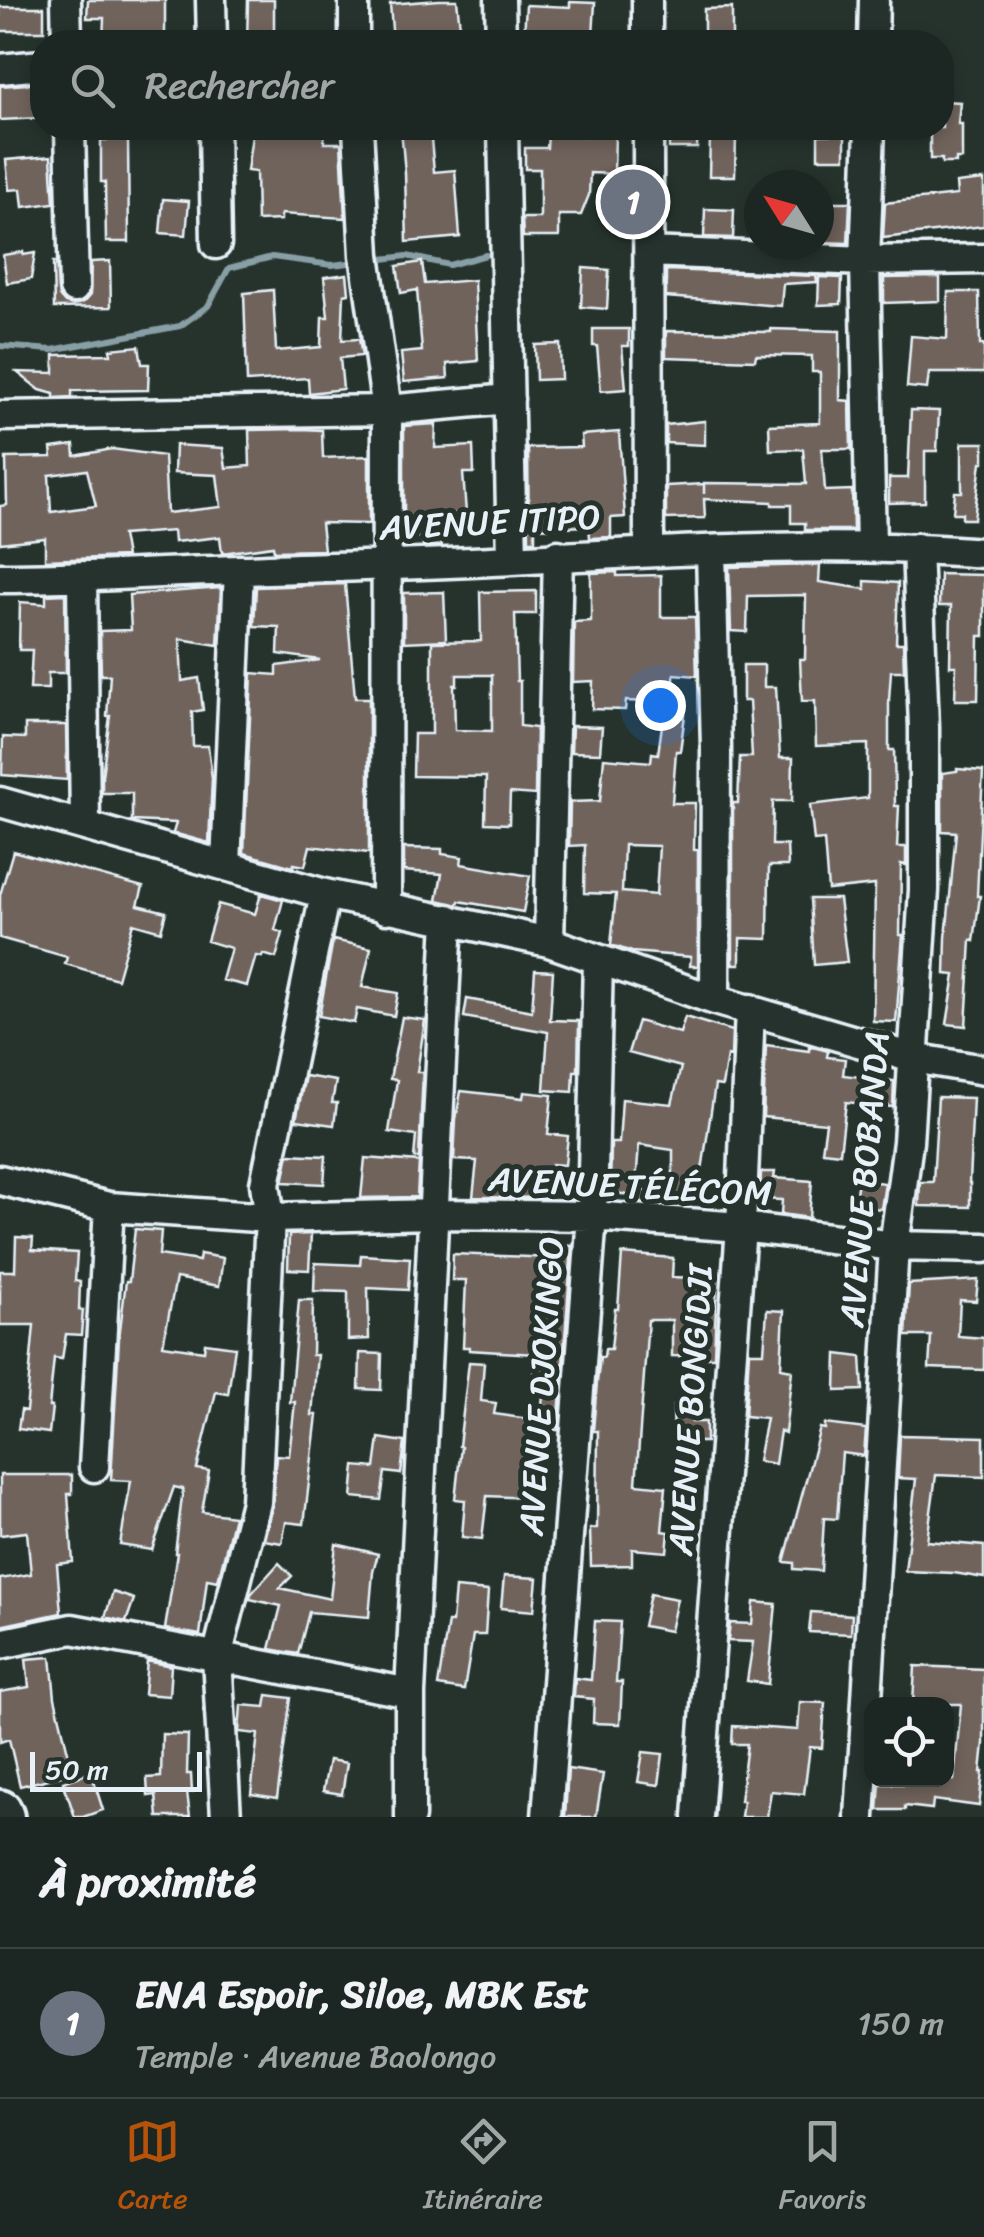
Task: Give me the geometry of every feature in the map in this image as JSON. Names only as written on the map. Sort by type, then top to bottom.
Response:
[{"type":"street","points":[[66,0],[67,30]]},
{"type":"street","points":[[211,0],[212,30]]},
{"type":"street","points":[[354,0],[354,30]]},
{"type":"street","points":[[500,0],[501,30]]},
{"type":"street","points":[[647,0],[647,30]]},
{"type":"street","points":[[873,30],[874,0]]},
{"type":"street","points":[[0,68],[30,66]]},
{"type":"street","points":[[70,140],[74,288]]},
{"type":"street","points":[[214,140],[216,244]]},
{"type":"street","points":[[359,140],[365,255],[387,410],[386,909]]},
{"type":"street","points":[[503,140],[512,560]]},
{"type":"street","points":[[648,140],[649,551]]},
{"type":"street","points":[[870,140],[865,261],[871,548]]},
{"type":"street","points":[[648,252],[865,261],[984,259]]},
{"type":"street","points":[[0,416],[387,410],[509,399]]},
{"type":"street","name":"AVENUE ITIPO","points":[[0,578],[387,567],[649,551],[917,548],[984,553]]},
{"type":"street","name":"AVENUE BOBANDA","points":[[860,1817],[894,1246],[908,1142],[924,890],[924,727],[917,548]]},
{"type":"street","points":[[711,551],[716,748],[715,1000]]},
{"type":"street","points":[[549,942],[558,555]]},
{"type":"street","points":[[226,865],[240,570]]},
{"type":"street","points":[[82,578],[85,825]]},
{"type":"street","points":[[0,802],[326,894],[549,942],[715,1000],[913,1058],[984,1070]]},
{"type":"street","points":[[226,1817],[217,1658],[256,1502],[270,1218],[265,1184],[326,894]]},
{"type":"street","points":[[410,1817],[410,1693],[448,919]]},
{"type":"street","name":"AVENUE DJOKINGO","points":[[548,1817],[592,1216],[598,960]]},
{"type":"street","name":"AVENUE BONGIDJI","points":[[698,1817],[741,1227],[750,1009]]},
{"type":"street","name":"AVENUE TÉLÉCOM","points":[[0,1180],[108,1206],[270,1218],[592,1216],[741,1227],[894,1246],[984,1248]]},
{"type":"street","points":[[94,1466],[108,1206]]},
{"type":"street","points":[[0,1644],[72,1629],[410,1693]]},
{"type":"building","points":[[88,0],[165,0],[165,30],[104,30],[104,18],[87,18]]},
{"type":"building","points":[[248,0],[274,0],[274,30],[247,30]]},
{"type":"building","points":[[457,0],[460,30],[392,30],[390,4]]},
{"type":"building","points":[[570,2],[595,3],[593,30],[524,30],[526,5],[570,7]]},
{"type":"building","points":[[0,7],[44,7],[44,30],[0,31]]},
{"type":"building","points":[[732,8],[732,30],[704,30],[704,9]]},
{"type":"building","points":[[30,84],[30,119],[0,120],[0,86]]},
{"type":"building","points":[[954,102],[960,102],[962,159],[942,163],[942,159],[930,159],[930,140],[954,140]]},
{"type":"building","points":[[101,140],[128,140],[129,242],[106,242]]},
{"type":"building","points":[[251,140],[341,143],[345,218],[281,214],[281,220],[257,221],[256,172],[247,171]]},
{"type":"building","points":[[402,140],[431,140],[434,172],[455,170],[460,237],[407,242]]},
{"type":"building","points":[[548,140],[615,140],[614,174],[590,173],[589,195],[581,215],[559,215],[559,237],[523,237],[522,218],[540,218],[540,169],[525,169],[525,148],[547,148]]},
{"type":"building","points":[[669,140],[697,140],[697,148],[669,148]]},
{"type":"building","points":[[710,140],[736,140],[735,176],[709,176]]},
{"type":"building","points":[[818,140],[845,140],[845,158],[818,158]]},
{"type":"building","points":[[51,156],[54,203],[23,207],[21,189],[9,190],[6,160]]},
{"type":"building","points":[[984,180],[984,226],[883,238],[885,203],[957,195],[956,183]]},
{"type":"building","points":[[163,199],[189,201],[186,235],[160,233]]},
{"type":"building","points":[[834,202],[850,202],[848,243],[834,243]]},
{"type":"building","points":[[705,209],[734,210],[733,238],[704,237]]},
{"type":"building","points":[[35,253],[31,279],[7,283],[3,255]]},
{"type":"building","points":[[110,261],[111,307],[54,308],[53,262],[59,296],[73,305],[90,295],[91,262]]},
{"type":"building","points":[[422,262],[425,284],[474,280],[478,361],[447,364],[448,378],[404,382],[401,353],[422,351],[417,290],[401,293],[397,266]]},
{"type":"building","points":[[583,268],[609,270],[607,309],[581,307]]},
{"type":"building","points":[[666,270],[816,276],[817,282],[783,284],[781,306],[666,297]]},
{"type":"building","points":[[347,274],[349,293],[344,294],[342,340],[359,339],[362,356],[340,358],[343,389],[309,393],[308,378],[247,382],[244,293],[273,290],[276,351],[321,347],[322,317],[328,317],[324,277]]},
{"type":"building","points":[[819,277],[842,278],[841,304],[818,305]]},
{"type":"building","points":[[940,277],[940,301],[884,303],[884,278]]},
{"type":"building","points":[[948,292],[979,292],[984,373],[929,373],[927,389],[907,387],[911,336],[947,339]]},
{"type":"building","points":[[593,329],[629,329],[629,346],[622,346],[626,389],[601,391]]},
{"type":"building","points":[[666,331],[840,331],[840,400],[850,401],[851,449],[822,449],[825,491],[852,490],[853,530],[805,530],[805,523],[791,523],[791,505],[772,502],[704,499],[705,518],[666,519],[666,486],[806,484],[803,449],[770,450],[769,425],[820,423],[820,372],[812,372],[812,356],[756,355],[755,360],[666,357]]},
{"type":"building","points":[[560,344],[561,379],[536,380],[535,345]]},
{"type":"building","points":[[139,346],[142,364],[149,364],[148,390],[72,391],[72,397],[54,398],[54,394],[40,390],[17,372],[54,373],[54,355],[111,354],[110,349]]},
{"type":"building","points":[[911,410],[939,411],[937,451],[925,451],[925,502],[889,503],[889,478],[908,478]]},
{"type":"building","points":[[705,421],[705,445],[666,443],[666,425]]},
{"type":"building","points":[[436,424],[435,448],[473,446],[474,473],[463,473],[466,513],[441,515],[441,546],[423,546],[423,537],[404,537],[404,426]]},
{"type":"building","points":[[249,430],[322,430],[323,458],[369,456],[369,524],[321,523],[324,550],[274,551],[273,546],[222,553],[220,537],[174,542],[173,531],[122,535],[126,557],[45,560],[45,538],[0,543],[0,506],[7,505],[6,458],[52,457],[51,448],[74,445],[75,456],[112,449],[164,456],[167,513],[221,507],[217,475],[174,473],[175,445],[223,448],[226,468],[250,466]],"holes":[[[87,470],[96,506],[51,512],[49,475]]]},
{"type":"building","points":[[619,432],[625,517],[611,518],[611,537],[590,538],[589,526],[535,528],[535,541],[529,541],[528,448],[582,447],[581,435]]},
{"type":"building","points":[[962,443],[984,443],[974,519],[962,519],[962,513],[953,513],[955,492],[962,492]]},
{"type":"building","points":[[820,565],[819,582],[865,589],[865,581],[898,583],[896,643],[903,643],[904,671],[891,671],[889,750],[894,750],[895,806],[899,806],[897,847],[906,847],[906,865],[901,864],[903,935],[896,1022],[873,1021],[875,885],[828,890],[824,840],[814,841],[810,805],[868,798],[868,744],[816,746],[815,701],[802,701],[800,659],[805,659],[806,595],[748,596],[747,632],[731,631],[729,567]]},
{"type":"building","points":[[617,572],[617,576],[661,575],[661,617],[695,617],[697,676],[674,674],[674,703],[626,701],[625,710],[592,709],[593,681],[573,682],[574,622],[591,621],[591,573]]},
{"type":"building","points":[[940,574],[984,575],[978,700],[955,700],[956,666],[950,666],[951,606],[939,606]]},
{"type":"building","points":[[345,584],[355,698],[369,698],[369,853],[310,846],[305,866],[293,867],[244,853],[252,673],[277,675],[277,666],[320,660],[278,654],[279,627],[254,626],[256,587]]},
{"type":"building","points":[[221,588],[218,645],[180,639],[182,681],[199,678],[203,710],[192,712],[193,746],[208,746],[212,778],[209,843],[173,833],[176,823],[132,821],[132,793],[102,793],[110,675],[101,675],[100,631],[131,630],[129,595]]},
{"type":"building","points":[[536,591],[536,614],[515,614],[520,726],[536,728],[535,795],[510,793],[509,824],[485,823],[486,777],[413,776],[414,734],[432,734],[432,642],[481,641],[480,592]],"holes":[[[457,675],[492,675],[492,731],[455,730]]]},
{"type":"building","points":[[444,592],[446,640],[404,642],[404,593]]},
{"type":"building","points":[[65,594],[66,673],[48,673],[48,689],[30,689],[32,650],[19,650],[20,602],[46,604],[46,595]]},
{"type":"building","points":[[743,665],[764,665],[764,687],[776,687],[780,758],[793,758],[792,801],[773,801],[772,845],[787,845],[788,866],[769,866],[768,939],[740,938],[740,964],[733,964],[733,803],[738,803],[740,757],[752,757],[749,701],[743,701]]},
{"type":"building","points":[[664,711],[685,715],[680,751],[676,751],[672,803],[695,803],[698,966],[690,966],[691,957],[632,952],[611,945],[616,894],[584,893],[585,845],[569,846],[570,802],[600,801],[604,758],[651,762],[652,753],[658,754]],"holes":[[[624,845],[659,846],[656,895],[622,892]]]},
{"type":"building","points":[[25,725],[66,725],[67,780],[2,775],[3,737],[25,738]]},
{"type":"building","points":[[572,726],[602,727],[600,753],[571,752]]},
{"type":"building","points":[[957,769],[983,771],[980,896],[974,941],[971,940],[966,1026],[947,1024],[955,975],[945,974],[956,832],[942,831],[942,773]]},
{"type":"building","points":[[404,848],[442,849],[442,854],[462,857],[461,864],[530,876],[523,912],[437,900],[442,874],[404,871]]},
{"type":"building","points":[[13,851],[143,887],[138,905],[166,912],[161,931],[133,923],[117,979],[65,964],[67,957],[0,938],[0,895]]},
{"type":"building","points":[[261,894],[283,900],[275,930],[283,933],[276,958],[256,956],[247,986],[222,980],[231,948],[207,941],[218,904],[255,914]]},
{"type":"building","points":[[810,899],[839,899],[847,962],[814,965]]},
{"type":"building","points":[[333,940],[371,948],[362,987],[398,993],[394,1016],[357,1009],[354,1023],[319,1016]]},
{"type":"building","points":[[535,970],[553,971],[550,1020],[579,1021],[578,1071],[574,1071],[573,1092],[544,1090],[548,1032],[464,1017],[467,999],[532,1011]]},
{"type":"building","points":[[402,1017],[425,1020],[417,1072],[423,1072],[419,1158],[414,1158],[416,1136],[389,1132],[397,1080],[390,1079]]},
{"type":"building","points":[[685,1017],[732,1031],[731,1057],[727,1056],[722,1086],[715,1085],[701,1177],[694,1177],[694,1198],[671,1204],[637,1202],[639,1190],[673,1197],[673,1150],[639,1145],[635,1195],[610,1193],[611,1143],[619,1143],[622,1099],[672,1104],[681,1067],[628,1053],[638,1021],[680,1033]]},
{"type":"building","points":[[766,1045],[809,1051],[809,1046],[828,1051],[827,1057],[845,1059],[843,1075],[894,1081],[893,1107],[846,1102],[840,1153],[822,1151],[826,1123],[763,1117]]},
{"type":"building","points":[[305,1076],[336,1081],[334,1125],[296,1120]]},
{"type":"building","points":[[461,1091],[523,1098],[524,1092],[552,1095],[548,1134],[568,1136],[565,1165],[552,1164],[549,1198],[473,1197],[477,1161],[454,1160]]},
{"type":"building","points":[[938,1097],[973,1098],[970,1207],[919,1206],[920,1182],[933,1182]]},
{"type":"building","points":[[289,1154],[326,1156],[324,1184],[283,1182]]},
{"type":"building","points":[[365,1158],[419,1162],[417,1197],[361,1198]]},
{"type":"building","points":[[761,1172],[775,1172],[774,1178],[812,1181],[809,1218],[781,1214],[782,1200],[760,1199]]},
{"type":"building","points":[[858,1180],[885,1183],[881,1209],[854,1206]]},
{"type":"building","points":[[135,1229],[161,1231],[159,1255],[199,1261],[200,1254],[223,1258],[219,1286],[176,1278],[163,1345],[204,1351],[205,1343],[235,1347],[228,1394],[216,1392],[197,1469],[209,1471],[202,1512],[234,1516],[218,1581],[207,1579],[200,1635],[165,1629],[183,1489],[174,1487],[152,1550],[120,1545],[131,1481],[111,1480],[119,1338]]},
{"type":"building","points":[[311,1234],[309,1270],[288,1269],[289,1235]]},
{"type":"building","points":[[16,1237],[33,1238],[32,1250],[77,1253],[75,1281],[80,1282],[81,1335],[66,1334],[62,1359],[54,1358],[49,1433],[18,1429],[21,1410],[26,1411],[34,1325],[0,1325],[0,1271],[15,1271]]},
{"type":"building","points":[[555,1245],[572,1246],[558,1430],[539,1428],[545,1380],[534,1380],[535,1354],[463,1347],[466,1280],[452,1280],[453,1254],[554,1258]]},
{"type":"building","points":[[622,1254],[673,1258],[672,1277],[717,1279],[714,1357],[672,1356],[672,1320],[648,1320],[636,1484],[666,1487],[662,1531],[669,1532],[667,1552],[632,1549],[632,1565],[591,1566],[590,1529],[597,1528],[598,1431],[593,1431],[597,1382],[600,1357],[604,1357],[605,1349],[611,1349]]},
{"type":"building","points":[[361,1255],[410,1258],[408,1290],[368,1288],[369,1339],[348,1340],[348,1292],[314,1291],[315,1263],[360,1265]]},
{"type":"building","points":[[978,1280],[976,1301],[960,1300],[958,1336],[984,1338],[984,1370],[929,1368],[931,1336],[906,1336],[909,1284]]},
{"type":"building","points":[[299,1300],[313,1300],[312,1355],[317,1355],[312,1415],[317,1415],[304,1524],[286,1522],[282,1543],[264,1540],[273,1503],[276,1455],[289,1456]]},
{"type":"building","points":[[767,1310],[784,1311],[781,1368],[792,1370],[785,1433],[780,1431],[775,1464],[758,1461],[766,1418],[745,1416],[749,1352],[764,1352]]},
{"type":"building","points":[[360,1353],[382,1354],[381,1390],[359,1389]]},
{"type":"building","points":[[837,1354],[861,1357],[863,1390],[836,1391]]},
{"type":"building","points":[[469,1362],[484,1363],[481,1401],[496,1403],[494,1414],[537,1420],[531,1465],[532,1498],[487,1496],[482,1539],[462,1537],[465,1500],[455,1499]]},
{"type":"building","points":[[673,1406],[693,1408],[692,1422],[706,1422],[706,1442],[674,1442]]},
{"type":"building","points":[[825,1424],[866,1429],[864,1456],[842,1453],[837,1519],[824,1518],[821,1571],[794,1569],[794,1563],[784,1562],[820,1428],[825,1429]]},
{"type":"building","points":[[900,1435],[984,1437],[984,1477],[936,1475],[927,1541],[984,1546],[984,1578],[905,1571],[916,1479],[898,1478]]},
{"type":"building","points":[[379,1438],[405,1442],[401,1474],[385,1472],[381,1500],[352,1497],[355,1466],[375,1468]]},
{"type":"building","points":[[0,1475],[72,1475],[72,1494],[68,1494],[73,1562],[57,1564],[61,1613],[0,1626],[0,1579],[31,1574],[27,1532],[0,1535]]},
{"type":"building","points":[[336,1544],[378,1554],[369,1617],[309,1612],[298,1654],[270,1649],[281,1606],[250,1599],[251,1594],[279,1563],[292,1576],[280,1588],[330,1599]]},
{"type":"building","points":[[504,1576],[537,1578],[534,1611],[501,1608]]},
{"type":"building","points":[[455,1588],[488,1591],[485,1635],[473,1635],[464,1690],[438,1686]]},
{"type":"building","points":[[113,1592],[134,1599],[126,1622],[105,1617]]},
{"type":"building","points":[[650,1594],[677,1599],[670,1631],[643,1626]]},
{"type":"building","points":[[754,1602],[776,1604],[768,1684],[747,1681],[753,1642],[728,1641],[730,1623],[752,1624]]},
{"type":"building","points":[[811,1612],[852,1615],[851,1634],[809,1632]]},
{"type":"building","points":[[595,1621],[620,1622],[616,1682],[622,1682],[620,1724],[593,1723],[594,1699],[574,1697],[575,1678],[591,1680]]},
{"type":"building","points":[[51,1657],[55,1698],[73,1773],[20,1786],[9,1739],[0,1742],[0,1692],[29,1687],[26,1659]]},
{"type":"building","points":[[147,1661],[171,1666],[169,1696],[144,1694]]},
{"type":"building","points":[[915,1666],[984,1669],[979,1806],[933,1800],[932,1809],[905,1806],[905,1810],[878,1810],[880,1787],[954,1787],[961,1704],[954,1704],[954,1697],[913,1697]]},
{"type":"building","points":[[267,1695],[291,1698],[277,1798],[251,1794],[258,1734],[239,1732],[241,1705],[265,1707]]},
{"type":"building","points":[[800,1702],[825,1703],[822,1748],[810,1747],[804,1794],[771,1791],[767,1817],[741,1817],[747,1744],[732,1744],[733,1726],[798,1730]]},
{"type":"building","points":[[162,1734],[188,1735],[190,1817],[158,1817],[156,1795],[148,1796],[147,1778],[161,1777]]},
{"type":"building","points":[[643,1752],[663,1754],[659,1785],[638,1782]]},
{"type":"building","points":[[329,1760],[347,1763],[342,1794],[323,1791]]},
{"type":"building","points":[[568,1769],[603,1774],[596,1817],[565,1817]]},
{"type":"building","points":[[91,1772],[103,1810],[75,1817],[63,1782]]},
{"type":"waterway","points":[[374,260],[407,256],[449,265],[486,255]]},
{"type":"waterway","points":[[0,346],[52,350],[180,326],[208,306],[229,268],[272,257],[332,265],[357,262]]},
{"type":"place","name":"ENA Espoir, Siloe, MBK Est","points":[[633,202]]}]
